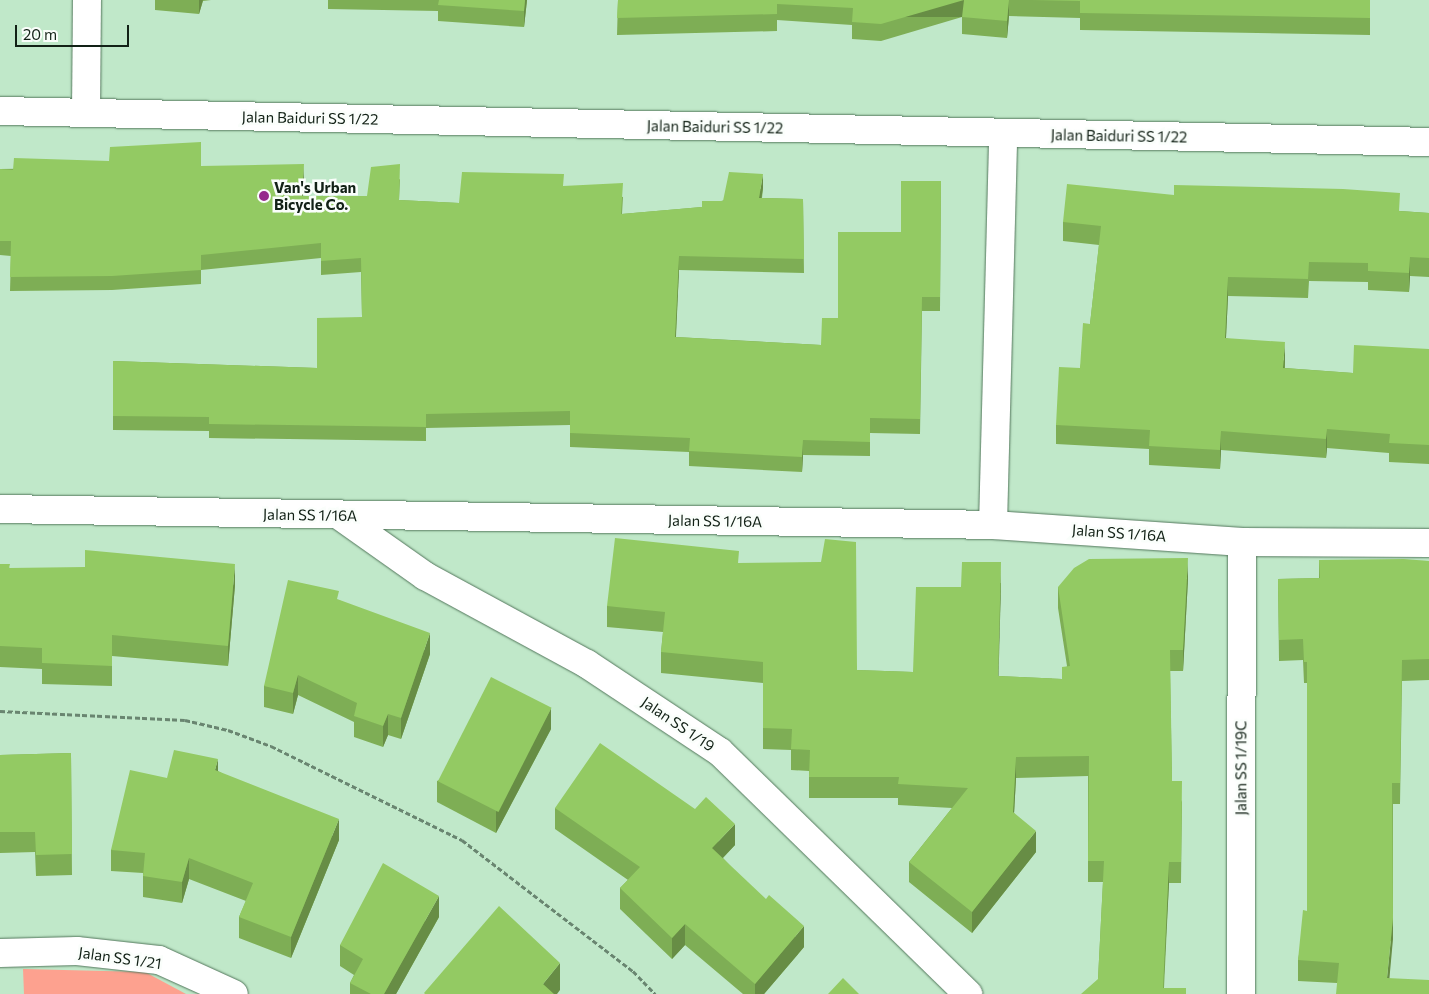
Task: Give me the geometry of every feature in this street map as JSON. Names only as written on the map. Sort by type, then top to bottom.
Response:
[{"type":"street","points":[[86,0],[86,113]]},
{"type":"street","name":"Jalan Baiduri SS 1/22","points":[[0,111],[1429,142]]},
{"type":"street","points":[[993,525],[1003,133]]},
{"type":"street","name":"Jalan SS 1/16A","points":[[0,509],[340,516],[993,525],[1242,542],[1429,543]]},
{"type":"street","name":"Jalan SS 1/19","points":[[340,516],[425,576],[587,664],[720,752],[968,994]]},
{"type":"street","name":"Jalan SS 1/19C","points":[[1241,994],[1242,542]]},
{"type":"street","name":"Jalan SS 1/21","points":[[0,952],[76,951],[159,960],[234,994]]},
{"type":"path","points":[[0,711],[186,720],[228,730],[270,746],[462,840],[633,970],[655,994]]},
{"type":"shaded area","points":[[23,969],[145,972],[186,994],[24,994]]},
{"type":"building","points":[[439,0],[525,0],[524,11],[438,5]]},
{"type":"building","points":[[618,0],[964,0],[881,24],[852,22],[853,8],[777,4],[777,14],[617,18]]},
{"type":"building","points":[[964,0],[1009,0],[1007,21],[962,17]]},
{"type":"building","points":[[1032,0],[1370,0],[1370,18],[1080,13],[1080,1]]},
{"type":"building","points":[[201,142],[201,166],[304,164],[302,196],[367,196],[371,167],[400,164],[399,200],[459,203],[462,172],[564,174],[563,186],[623,183],[621,214],[702,207],[702,201],[723,201],[729,172],[763,174],[759,198],[803,199],[804,259],[679,256],[675,337],[821,345],[822,318],[838,318],[838,232],[901,232],[901,181],[941,181],[940,297],[922,297],[920,419],[870,418],[870,442],[803,440],[802,457],[689,451],[690,438],[570,433],[570,411],[426,414],[426,427],[209,424],[209,417],[113,416],[113,361],[317,368],[317,318],[362,317],[361,258],[321,261],[321,243],[201,255],[201,270],[112,276],[10,277],[11,241],[0,241],[0,169],[13,170],[14,158],[109,161],[110,147]]},
{"type":"building","points":[[1067,184],[1174,195],[1174,185],[1343,189],[1400,193],[1399,211],[1429,213],[1429,258],[1410,257],[1409,273],[1368,271],[1368,263],[1309,262],[1308,279],[1228,277],[1225,338],[1285,342],[1283,368],[1353,373],[1354,345],[1429,349],[1429,445],[1389,443],[1390,434],[1327,429],[1326,439],[1221,431],[1220,450],[1149,446],[1150,430],[1056,425],[1059,367],[1080,368],[1083,323],[1090,324],[1101,226],[1063,222]]},
{"type":"building","points":[[615,538],[739,551],[738,563],[821,562],[825,539],[856,542],[857,670],[913,672],[916,587],[961,587],[962,562],[1001,562],[998,676],[1062,679],[1062,667],[1070,666],[1058,587],[1074,568],[1089,559],[1188,558],[1183,650],[1170,650],[1172,781],[1182,781],[1181,862],[1169,862],[1163,988],[1186,988],[1186,994],[1081,994],[1098,979],[1104,861],[1088,861],[1089,756],[1016,757],[1013,812],[1036,831],[972,912],[909,862],[968,788],[898,784],[899,777],[809,777],[810,750],[791,749],[792,729],[763,728],[763,662],[661,652],[665,612],[607,606]]},
{"type":"building","points":[[85,550],[235,564],[228,646],[112,635],[112,666],[42,663],[42,648],[0,646],[0,564],[10,564],[9,568],[85,567]]},
{"type":"building","points":[[1404,559],[1429,561],[1429,659],[1402,660],[1400,783],[1392,783],[1393,918],[1387,978],[1429,980],[1429,994],[1336,994],[1339,963],[1298,960],[1303,910],[1307,911],[1307,662],[1304,662],[1303,639],[1279,640],[1278,579],[1320,578],[1319,560]]},
{"type":"building","points":[[288,580],[339,591],[337,599],[430,633],[401,718],[388,714],[383,726],[354,716],[357,703],[298,675],[293,693],[264,686]]},
{"type":"building","points":[[491,677],[552,708],[498,812],[438,781]]},
{"type":"building","points":[[600,743],[695,809],[706,797],[735,824],[712,848],[766,899],[769,895],[804,926],[755,984],[685,924],[672,938],[620,888],[640,867],[555,808]]},
{"type":"building","points":[[174,750],[218,759],[215,770],[339,819],[291,937],[239,917],[253,883],[189,858],[182,882],[143,876],[145,853],[111,850],[130,770],[167,778]]},
{"type":"building","points":[[71,753],[72,854],[36,855],[35,832],[0,832],[0,755]]},
{"type":"building","points":[[383,863],[439,896],[384,994],[371,994],[350,983],[363,959],[340,945]]},
{"type":"building","points":[[499,906],[560,963],[543,984],[554,994],[425,994],[424,993]]},
{"type":"building","points":[[843,978],[859,994],[828,994]]},
{"type":"place","name":"Van's Urban Bicycle Co.","points":[[264,196]]}]
